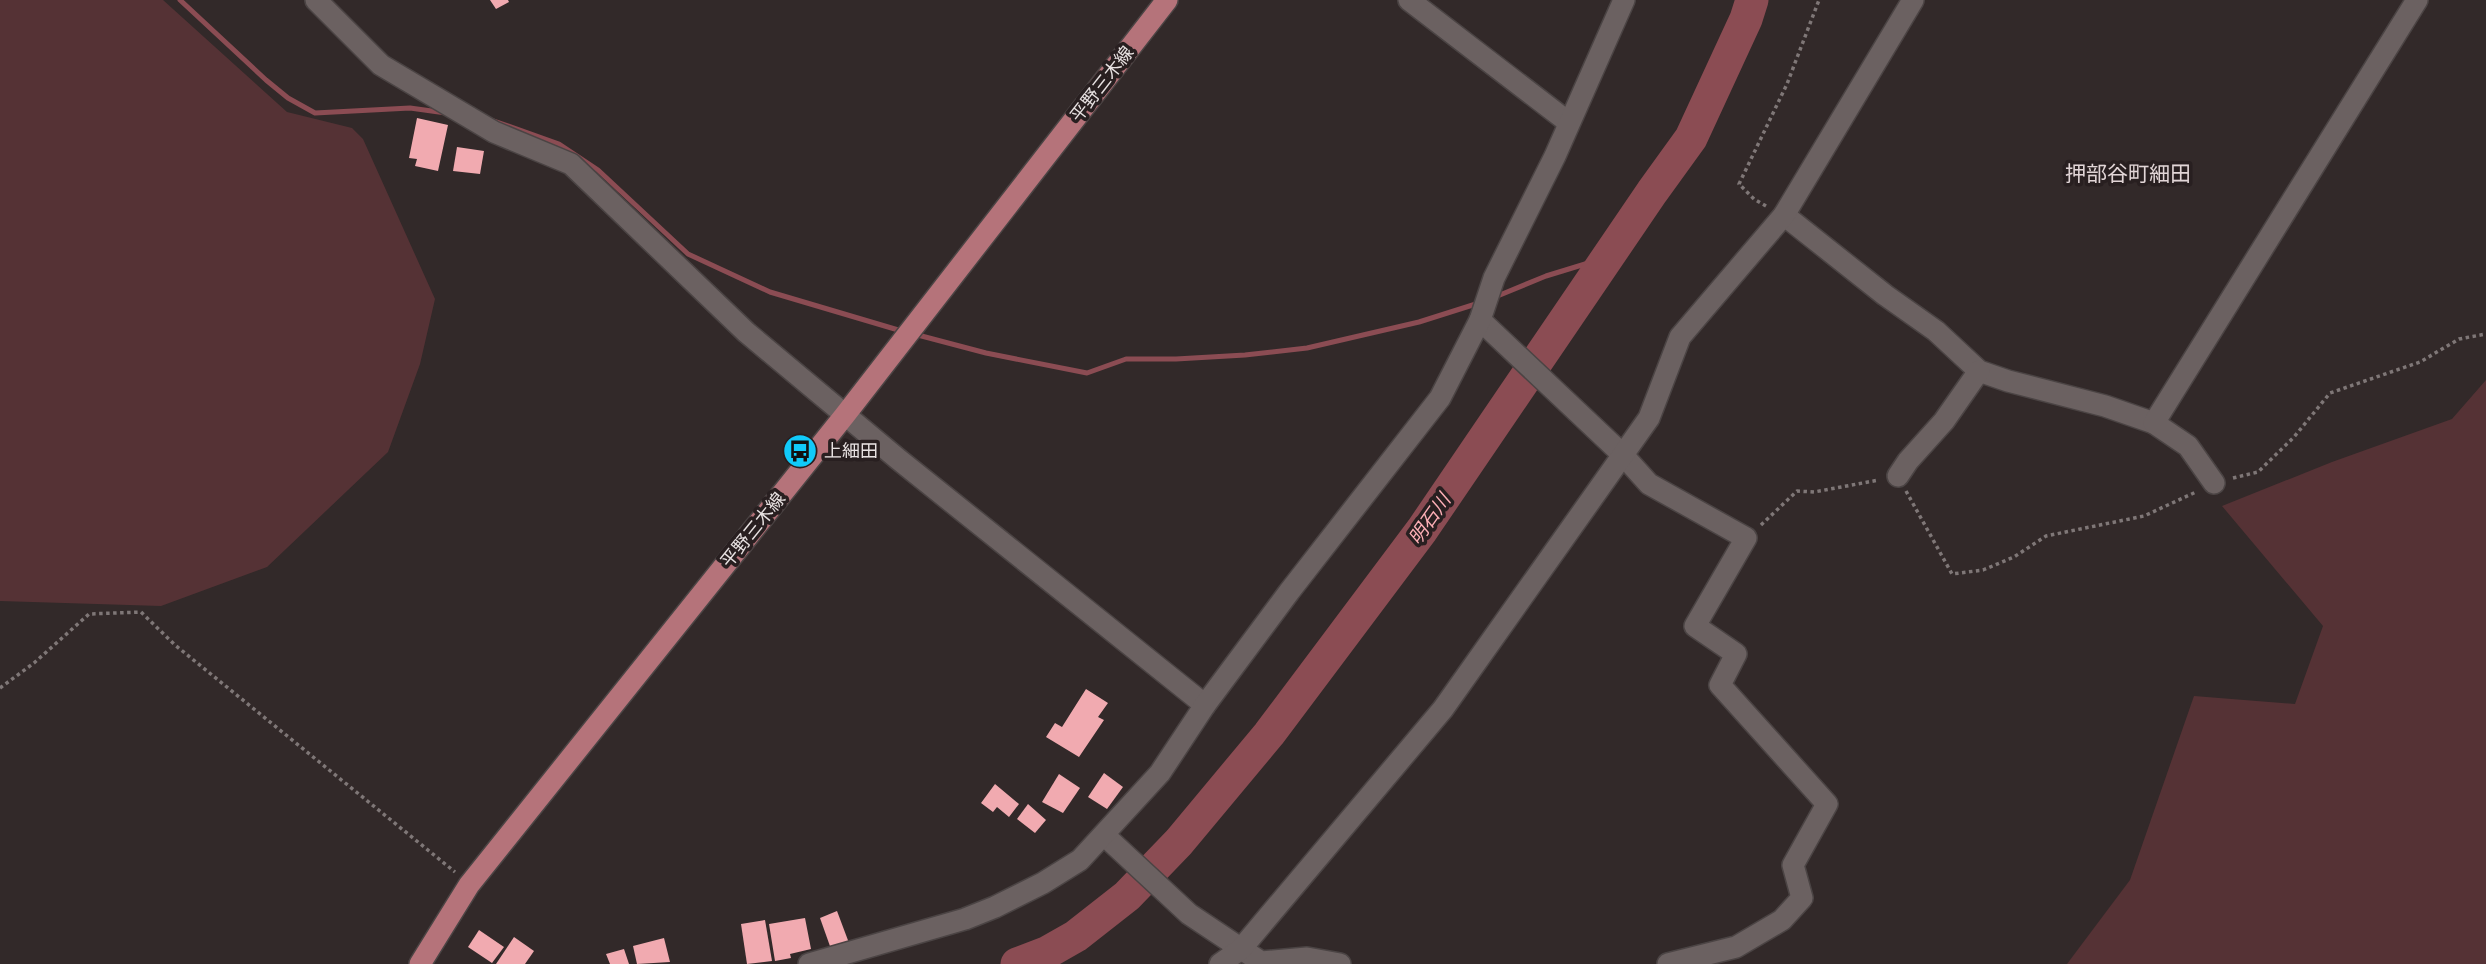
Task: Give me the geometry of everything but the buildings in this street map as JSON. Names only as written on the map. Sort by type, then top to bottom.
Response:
[{"type":"main road","name":"平野三木線","points":[[420,964],[469,885],[845,415],[1167,0]]},
{"type":"street","points":[[316,0],[381,65],[494,132],[571,164],[746,332],[1205,705]]},
{"type":"street","points":[[1409,0],[1568,122]]},
{"type":"street","points":[[809,964],[965,919],[1043,883],[1080,860],[1160,773],[1205,705],[1289,592],[1440,398],[1480,320],[1494,278],[1555,156],[1624,0]]},
{"type":"street","points":[[1220,964],[1241,949],[1443,709],[1649,418],[1681,337],[1784,215],[1913,0]]},
{"type":"street","points":[[2154,423],[2417,0]]},
{"type":"street","points":[[1784,215],[1885,295],[1936,331],[1979,370],[2008,381],[2105,406],[2154,423],[2188,446],[2214,483]]},
{"type":"street","points":[[1480,320],[1622,454],[1649,484],[1746,538],[1695,626],[1737,654],[1720,685],[1827,804],[1793,865],[1801,898],[1782,920],[1736,947],[1668,964]]},
{"type":"street","points":[[1898,476],[1944,421],[1979,370]]},
{"type":"street","points":[[1104,835],[1189,914],[1261,962],[1307,958],[1340,964]]},
{"type":"path","points":[[1784,215],[1754,199],[1739,184],[1787,84],[1819,0]]},
{"type":"path","points":[[1746,538],[1797,492],[1814,492],[1898,476],[1952,574],[1983,570],[2014,557],[2046,536],[2144,516],[2214,483],[2258,472],[2294,437],[2330,393],[2420,362],[2459,339],[2486,334]]},
{"type":"path","points":[[0,688],[34,663],[89,614],[141,612],[175,645],[469,885]]},
{"type":"shaded area","points":[[0,0],[163,0],[287,112],[352,128],[363,139],[435,299],[420,364],[388,452],[267,567],[161,606],[0,601]]},
{"type":"shaded area","points":[[2486,380],[2486,964],[2067,964],[2130,880],[2194,696],[2295,704],[2323,626],[2222,506],[2332,462],[2452,419]]},
{"type":"waterway","points":[[180,0],[266,80],[288,98],[315,113],[410,108],[446,113]]},
{"type":"waterway","name":"明石川","points":[[1017,964],[1046,953],[1076,936],[1127,896],[1179,842],[1269,734],[1422,530],[1691,138],[1746,19],[1752,0]]},
{"type":"waterway","points":[[491,120],[559,144],[598,170],[688,254],[770,292],[905,332]]},
{"type":"waterway","points":[[1495,297],[1546,276],[1608,257]]},
{"type":"waterway","points":[[914,334],[986,353],[1087,373],[1126,359],[1245,355],[1307,348],[1419,322],[1479,303]]},
{"type":"place","name":"上細田","points":[[800,451]]},
{"type":"district","name":"押部谷町細田","points":[[2128,174]]}]
